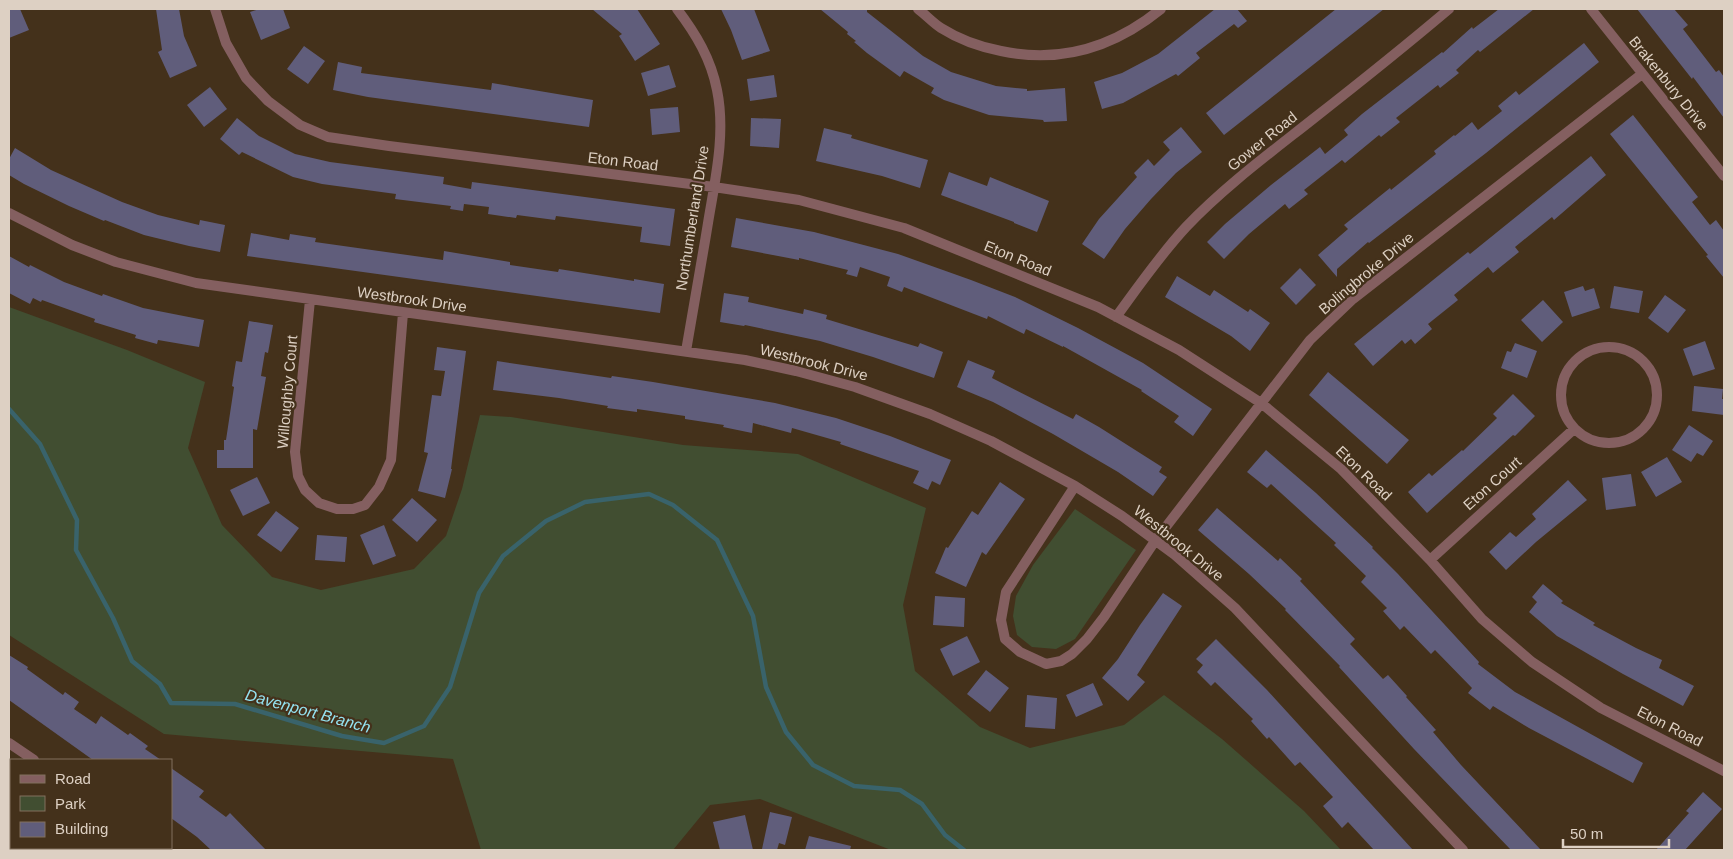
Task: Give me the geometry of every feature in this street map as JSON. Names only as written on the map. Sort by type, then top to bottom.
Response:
[{"type":"street","name":"Eton Road","points":[[214,9],[226,43],[246,78],[268,101],[300,125],[328,137],[714,187],[800,200],[904,228],[1098,307],[1179,350],[1262,404],[1341,470],[1430,560],[1482,619],[1532,662],[1601,708],[1724,771]]},
{"type":"street","name":"Northumberland Drive","points":[[677,9],[695,32],[704,49],[717,91],[720,118],[718,160],[686,351]]},
{"type":"street","points":[[918,9],[942,28],[977,46],[1031,56],[1057,56],[1103,44],[1127,33],[1161,9]]},
{"type":"street","name":"Gower Road","points":[[1116,317],[1156,262],[1211,203],[1258,162],[1382,66],[1449,9]]},
{"type":"street","name":"Brakenbury Drive","points":[[1591,9],[1724,176]]},
{"type":"street","name":"Bolingbroke Drive","points":[[1075,486],[1006,592],[1001,620],[1005,639],[1020,652],[1046,664],[1061,661],[1072,654],[1087,639],[1155,541],[1310,340],[1353,299],[1642,74]]},
{"type":"street","name":"Westbrook Drive","points":[[9,213],[72,245],[116,262],[196,283],[745,360],[788,369],[855,387],[930,414],[991,440],[1075,486],[1122,516],[1174,555],[1235,608],[1463,850]]},
{"type":"street","name":"Willoughby Court","points":[[310,300],[296,452],[298,476],[305,490],[319,503],[337,509],[353,509],[365,505],[378,487],[391,460],[403,313]]},
{"type":"street","points":[[1610,347],[1626,350],[1640,358],[1650,370],[1656,384],[1655,412],[1648,424],[1638,434],[1626,441],[1612,444],[1598,442],[1585,437],[1574,429],[1565,415],[1561,399],[1562,383],[1568,369],[1580,357],[1594,349],[1610,347]]},
{"type":"street","name":"Eton Court","points":[[1430,560],[1574,429]]},
{"type":"street","points":[[9,743],[33,759]]},
{"type":"green space","points":[[9,307],[127,350],[205,382],[188,448],[222,525],[272,577],[321,590],[414,569],[446,536],[462,489],[480,415],[511,417],[683,445],[798,454],[926,508],[903,605],[915,671],[980,727],[1030,748],[1124,725],[1164,695],[1222,739],[1304,811],[1341,850],[891,850],[760,799],[710,805],[673,850],[481,850],[453,759],[164,734],[9,635]]},
{"type":"green space","points":[[1075,509],[1136,550],[1075,639],[1056,649],[1032,647],[1017,635],[1013,616],[1016,596],[1033,565]]},
{"type":"building","points":[[9,9],[20,9],[29,30],[9,38]]},
{"type":"building","points":[[156,9],[179,9],[184,36],[197,66],[170,78],[158,52],[162,50]]},
{"type":"building","points":[[259,9],[283,9],[290,28],[261,40],[250,12]]},
{"type":"building","points":[[592,9],[637,9],[660,44],[635,61],[619,36],[622,34]]},
{"type":"building","points":[[721,9],[754,9],[770,51],[742,60]]},
{"type":"building","points":[[820,9],[867,9],[867,12],[923,56],[951,72],[996,86],[1027,89],[1027,91],[1065,88],[1067,121],[1044,122],[1043,120],[989,115],[944,100],[931,93],[934,88],[904,71],[900,77],[867,53],[854,42],[856,41],[847,34],[848,32]]},
{"type":"building","points":[[1215,9],[1237,9],[1247,21],[1238,28],[1234,24],[1196,53],[1200,58],[1178,76],[1176,74],[1123,103],[1102,109],[1094,82],[1122,73],[1158,54]]},
{"type":"building","points":[[1336,9],[1384,9],[1224,135],[1206,113]]},
{"type":"building","points":[[1499,9],[1534,9],[1480,52],[1478,50],[1456,70],[1459,73],[1440,88],[1438,85],[1396,118],[1400,122],[1381,137],[1379,135],[1345,163],[1342,160],[1304,190],[1308,194],[1289,209],[1285,204],[1249,234],[1224,259],[1207,242],[1271,185],[1320,147],[1325,154],[1348,135],[1344,130],[1362,114],[1443,53],[1472,27],[1473,29]]},
{"type":"building","points":[[1637,9],[1674,9],[1688,25],[1683,29],[1716,72],[1719,70],[1724,77],[1724,118],[1693,77],[1692,79]]},
{"type":"building","points":[[1584,43],[1599,62],[1486,153],[1368,242],[1337,269],[1337,277],[1318,255],[1348,229],[1344,225],[1436,154],[1434,151],[1472,122],[1478,130],[1502,111],[1498,106],[1516,91],[1519,95]]},
{"type":"building","points":[[304,46],[325,61],[308,84],[287,69]]},
{"type":"building","points":[[338,62],[362,67],[361,73],[491,90],[492,83],[593,100],[589,127],[368,97],[333,90]]},
{"type":"building","points":[[669,65],[676,87],[648,96],[641,73]]},
{"type":"building","points":[[774,75],[777,97],[750,101],[747,79]]},
{"type":"building","points":[[210,87],[227,109],[204,127],[187,105]]},
{"type":"building","points":[[678,107],[680,132],[652,135],[650,109]]},
{"type":"building","points":[[1633,115],[1698,197],[1692,202],[1710,225],[1716,220],[1724,231],[1724,278],[1706,256],[1708,255],[1610,134]]},
{"type":"building","points":[[237,118],[259,136],[295,154],[330,162],[444,177],[443,184],[471,189],[472,182],[675,209],[670,246],[640,242],[642,227],[556,216],[555,220],[517,215],[516,218],[488,214],[489,207],[464,204],[463,211],[450,209],[451,206],[395,199],[396,194],[322,184],[293,177],[242,152],[239,155],[220,139]]},
{"type":"building","points":[[751,118],[781,119],[779,148],[750,146]]},
{"type":"building","points":[[1181,127],[1202,152],[1176,173],[1151,199],[1125,229],[1104,259],[1082,244],[1099,219],[1137,177],[1134,173],[1148,159],[1154,166],[1170,150],[1163,142]]},
{"type":"building","points":[[824,128],[852,135],[851,138],[928,160],[920,188],[882,176],[816,161]]},
{"type":"building","points":[[15,148],[51,170],[122,202],[158,215],[199,225],[200,220],[225,225],[220,252],[144,235],[104,221],[24,184],[9,175],[9,159]]},
{"type":"building","points":[[1591,156],[1606,175],[1554,220],[1552,217],[1515,247],[1519,252],[1493,273],[1488,267],[1454,295],[1458,300],[1428,324],[1432,329],[1415,344],[1411,339],[1405,344],[1402,340],[1373,366],[1354,344],[1468,252],[1470,254]]},
{"type":"building","points":[[949,172],[987,186],[990,177],[1049,201],[1037,232],[941,195]]},
{"type":"building","points":[[736,218],[814,232],[898,254],[1015,297],[1143,363],[1212,409],[1193,436],[1174,422],[1179,416],[1142,390],[1063,346],[1026,329],[1024,334],[988,316],[987,319],[904,287],[902,292],[887,286],[890,277],[860,267],[857,277],[846,274],[848,270],[799,258],[799,260],[731,247]]},
{"type":"building","points":[[251,233],[289,240],[290,234],[316,238],[315,242],[443,260],[444,251],[510,262],[510,265],[558,272],[559,269],[664,284],[660,313],[247,256]]},
{"type":"building","points":[[9,256],[29,267],[30,265],[64,282],[102,296],[103,294],[143,308],[204,320],[199,347],[158,340],[157,344],[135,338],[136,335],[94,322],[95,319],[42,300],[41,302],[33,298],[30,304],[9,293]]},
{"type":"building","points":[[1300,268],[1316,285],[1296,305],[1280,288]]},
{"type":"building","points":[[1177,276],[1210,296],[1214,290],[1248,312],[1250,309],[1270,323],[1250,351],[1231,336],[1165,297]]},
{"type":"building","points":[[1583,286],[1585,291],[1594,288],[1600,308],[1572,317],[1564,292]]},
{"type":"building","points":[[1614,286],[1643,291],[1639,313],[1610,308]]},
{"type":"building","points":[[724,293],[749,297],[748,302],[803,314],[804,309],[827,315],[826,319],[918,347],[920,343],[943,352],[934,378],[820,341],[745,325],[720,322]]},
{"type":"building","points":[[1665,295],[1686,310],[1668,333],[1648,318]]},
{"type":"building","points":[[1543,300],[1563,322],[1542,342],[1521,320]]},
{"type":"building","points":[[249,321],[273,325],[268,353],[265,352],[261,376],[266,377],[257,430],[253,429],[253,468],[217,468],[217,450],[224,450],[224,440],[226,440],[236,361],[242,362]]},
{"type":"building","points":[[1705,341],[1715,369],[1693,376],[1683,349]]},
{"type":"building","points":[[1515,343],[1537,351],[1527,378],[1501,368],[1507,351],[1511,352]]},
{"type":"building","points":[[437,347],[466,351],[452,469],[445,498],[418,491],[428,453],[424,452],[432,395],[441,396],[445,371],[434,370]]},
{"type":"building","points":[[968,360],[995,371],[992,378],[1073,419],[1076,414],[1099,427],[1162,467],[1159,472],[1167,477],[1153,496],[1118,472],[1053,434],[993,402],[957,387]]},
{"type":"building","points":[[497,361],[611,378],[612,376],[653,382],[775,403],[836,418],[890,436],[951,460],[940,485],[932,481],[928,490],[913,483],[919,471],[840,444],[841,442],[792,428],[791,433],[753,423],[752,433],[723,427],[724,425],[685,419],[685,416],[637,409],[637,412],[607,408],[608,406],[559,398],[493,390]]},
{"type":"building","points":[[1328,372],[1409,440],[1387,464],[1309,395]]},
{"type":"building","points":[[1694,386],[1723,389],[1724,415],[1692,411]]},
{"type":"building","points":[[1513,394],[1535,416],[1515,436],[1513,435],[1427,513],[1408,492],[1429,473],[1432,476],[1463,451],[1497,418],[1493,414]]},
{"type":"building","points":[[1689,425],[1713,441],[1703,456],[1697,453],[1691,462],[1672,450]]},
{"type":"building","points":[[1266,450],[1316,493],[1373,547],[1479,662],[1478,664],[1515,692],[1643,763],[1633,783],[1529,728],[1493,706],[1490,710],[1468,693],[1472,688],[1435,650],[1431,654],[1404,626],[1400,630],[1383,611],[1387,608],[1361,582],[1366,576],[1334,545],[1336,543],[1271,484],[1267,488],[1247,472]]},
{"type":"building","points":[[1667,457],[1682,482],[1656,497],[1641,472]]},
{"type":"building","points":[[1631,474],[1636,506],[1606,510],[1602,478]]},
{"type":"building","points":[[257,477],[270,503],[243,516],[230,490]]},
{"type":"building","points":[[1568,480],[1587,500],[1536,542],[1506,570],[1489,552],[1510,532],[1516,537],[1536,519],[1532,514]]},
{"type":"building","points":[[1000,482],[1025,499],[986,555],[982,552],[966,587],[935,573],[946,547],[948,548],[972,511],[978,515]]},
{"type":"building","points":[[412,498],[437,520],[417,542],[392,520]]},
{"type":"building","points":[[1217,508],[1278,561],[1280,558],[1302,579],[1300,581],[1355,639],[1350,644],[1383,679],[1388,675],[1436,730],[1433,732],[1461,765],[1541,850],[1511,850],[1414,749],[1286,609],[1198,530]]},
{"type":"building","points":[[276,511],[299,528],[281,552],[257,535]]},
{"type":"building","points":[[384,525],[396,556],[373,565],[360,535]]},
{"type":"building","points":[[317,535],[347,537],[345,562],[315,560]]},
{"type":"building","points":[[1543,584],[1563,601],[1561,603],[1595,623],[1593,625],[1662,660],[1659,668],[1694,686],[1683,706],[1557,636],[1529,612],[1537,602],[1532,597]]},
{"type":"building","points":[[1163,593],[1182,606],[1137,675],[1145,682],[1128,701],[1102,678],[1118,659]]},
{"type":"building","points":[[935,596],[965,598],[964,627],[933,625]]},
{"type":"building","points":[[967,636],[980,662],[953,676],[940,649]]},
{"type":"building","points":[[1216,639],[1267,690],[1413,850],[1374,850],[1348,822],[1342,828],[1323,806],[1333,797],[1300,762],[1295,766],[1269,737],[1267,739],[1251,721],[1253,719],[1215,682],[1211,686],[1197,672],[1203,665],[1196,659]]},
{"type":"building","points":[[9,655],[28,667],[27,669],[63,695],[65,692],[79,702],[74,709],[96,724],[101,716],[148,746],[145,749],[160,759],[92,759],[9,700]]},
{"type":"building","points":[[986,670],[1009,688],[990,712],[967,694]]},
{"type":"building","points":[[1093,683],[1103,705],[1076,717],[1066,695]]},
{"type":"building","points":[[1027,695],[1057,698],[1055,729],[1025,727]]},
{"type":"building","points":[[172,769],[204,791],[199,797],[226,817],[230,813],[266,850],[211,850],[172,819]]},
{"type":"building","points":[[1703,792],[1722,809],[1685,850],[1656,850],[1689,813],[1686,811]]},
{"type":"building","points":[[770,812],[792,817],[785,845],[779,843],[777,850],[762,849]]},
{"type":"building","points":[[745,815],[753,850],[720,850],[713,822]]},
{"type":"building","points":[[809,836],[851,846],[850,850],[805,850]]},
{"type":"waterway","name":"Davenport Branch","points":[[9,409],[40,444],[77,520],[76,550],[113,618],[132,661],[160,684],[171,703],[235,704],[342,736],[384,743],[424,726],[450,687],[479,593],[503,556],[546,521],[585,502],[649,494],[673,505],[717,540],[753,616],[766,687],[786,732],[813,765],[854,786],[900,790],[922,804],[945,835],[964,850]]}]
